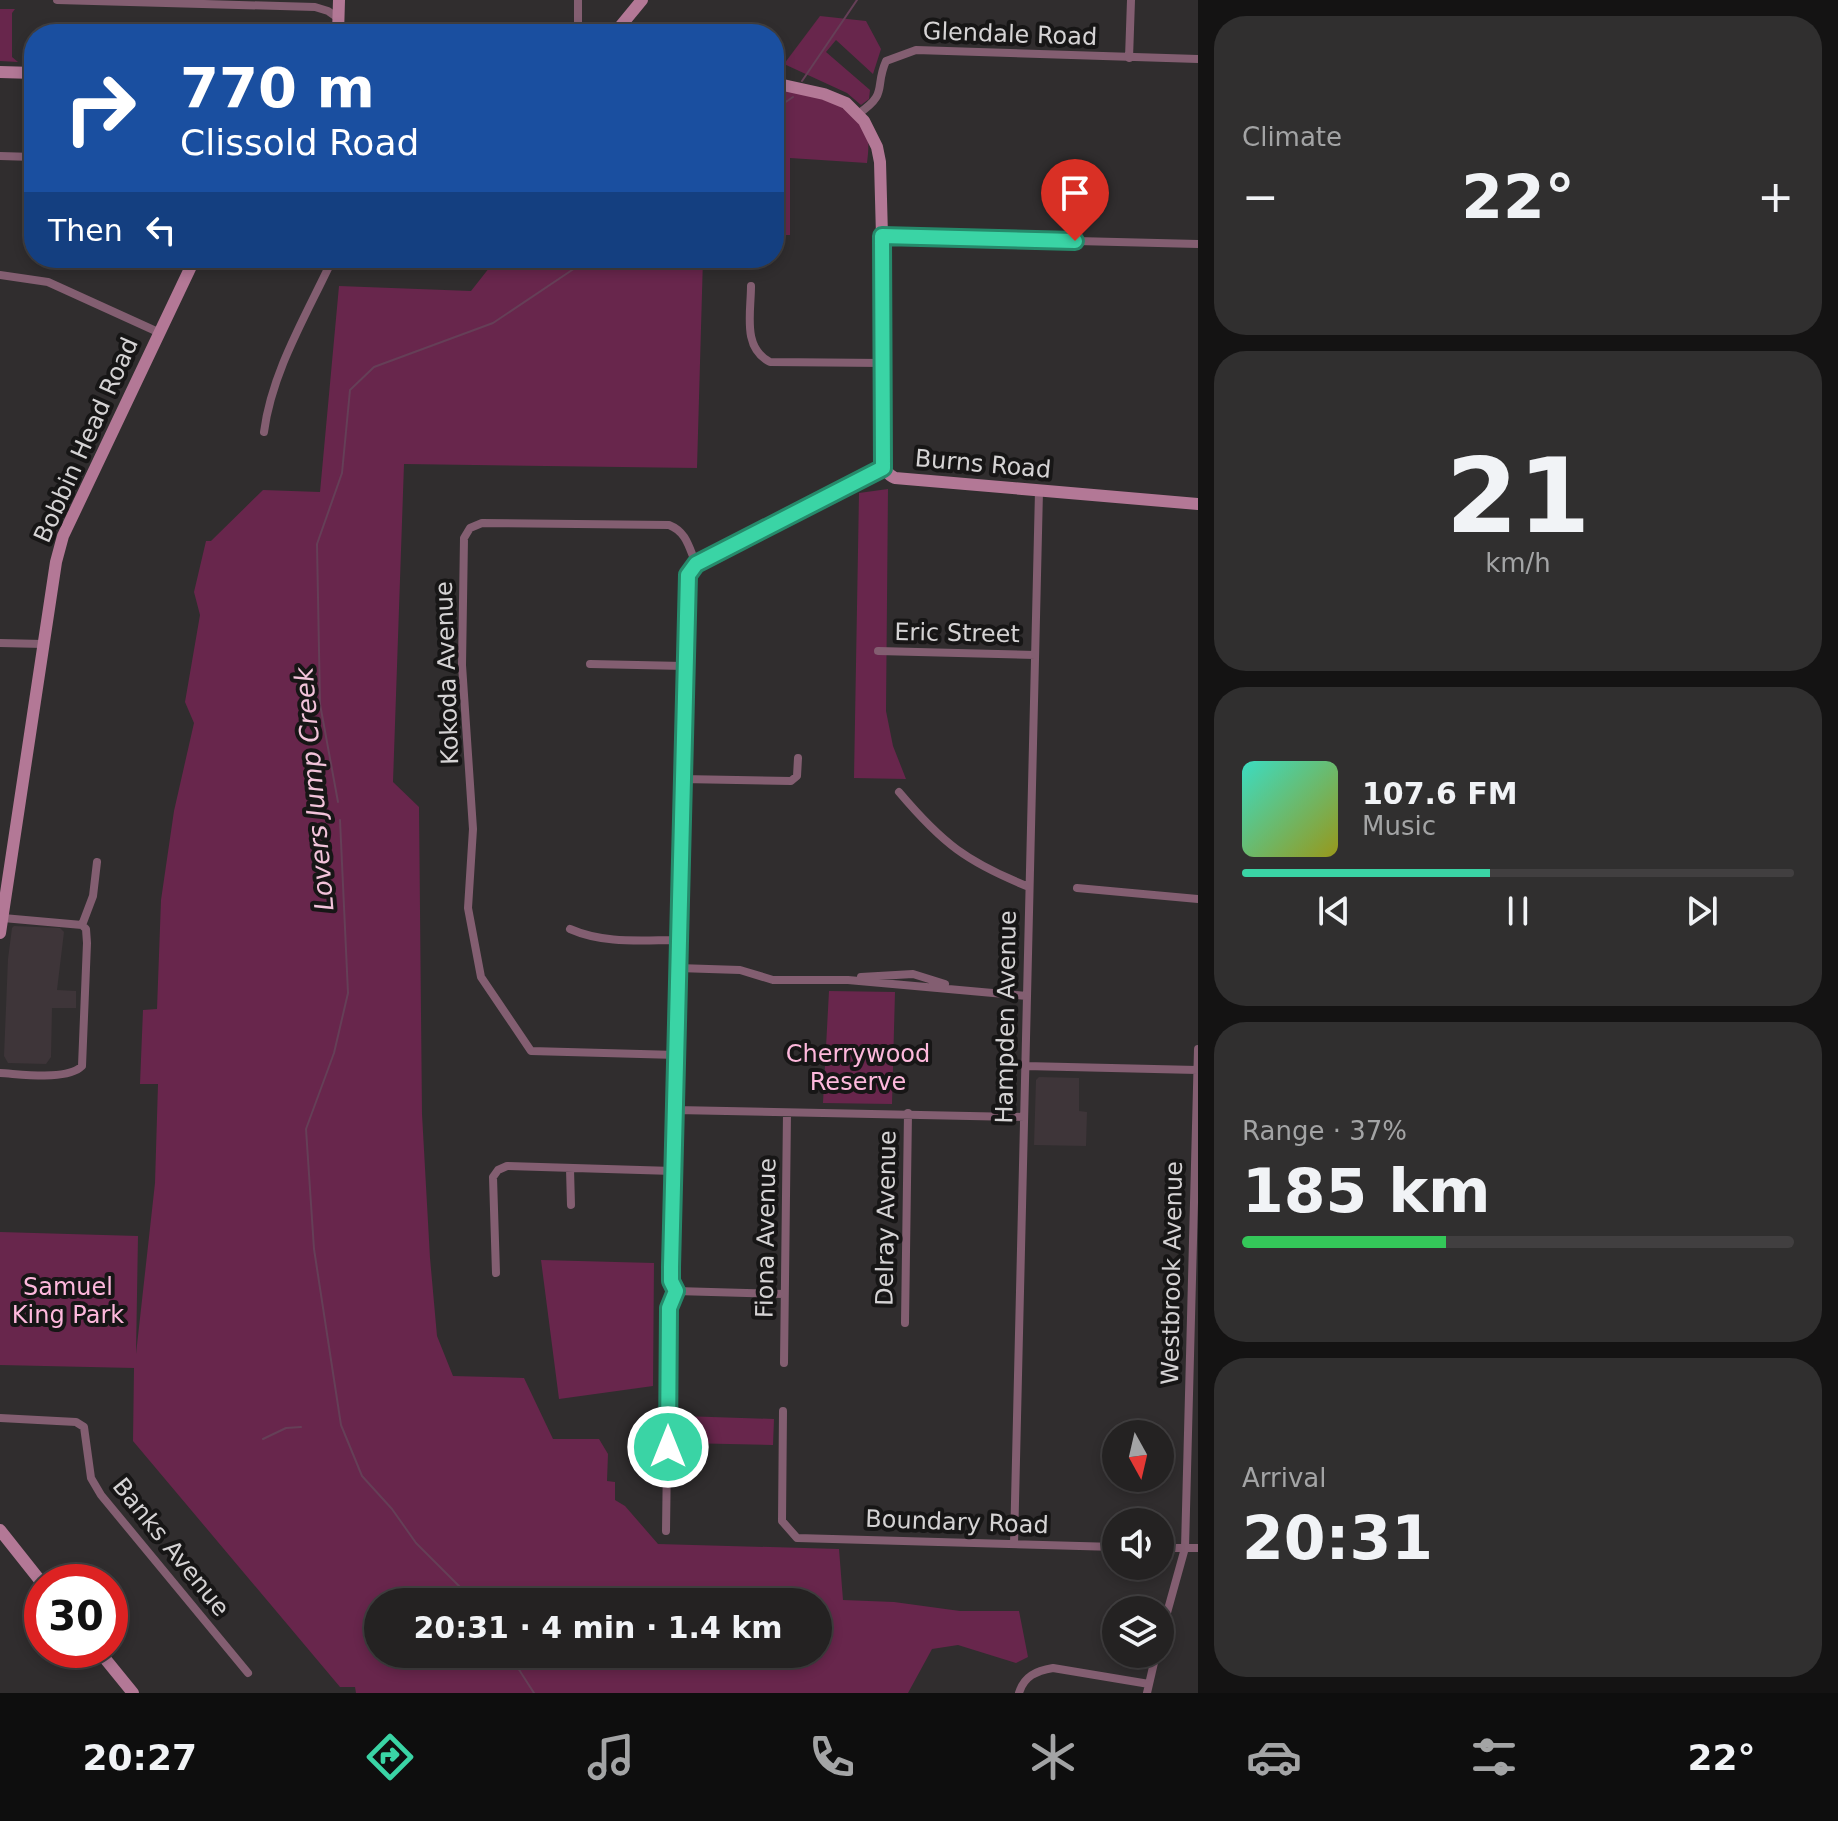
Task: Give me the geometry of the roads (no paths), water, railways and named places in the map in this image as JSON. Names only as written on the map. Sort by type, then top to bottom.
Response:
[{"type":"main road","points":[[337,0],[339,24]]},
{"type":"main road","points":[[622,24],[642,0]]},
{"type":"main road","points":[[0,72],[24,73]]},
{"type":"main road","points":[[784,85],[824,94],[846,103],[858,114]]},
{"type":"main road","name":"Burns Road","points":[[858,114],[873,136],[880,162],[883,468],[895,478],[1198,504]]},
{"type":"main road","name":"Bobbin Head Road","points":[[0,933],[56,562],[63,536],[190,268]]},
{"type":"main road","points":[[0,1530],[27,1564]]},
{"type":"main road","points":[[113,1668],[133,1693]]},
{"type":"street","points":[[57,0],[315,7],[339,19]]},
{"type":"street","points":[[315,7],[337,0]]},
{"type":"street","points":[[578,0],[578,24]]},
{"type":"street","points":[[1129,58],[1131,0]]},
{"type":"street","name":"Glendale Road","points":[[858,114],[875,102],[880,94],[886,61],[916,50],[1198,59]]},
{"type":"street","points":[[0,156],[24,157]]},
{"type":"street","points":[[882,236],[1198,244]]},
{"type":"street","points":[[264,432],[267,406],[277,377],[328,268]]},
{"type":"street","points":[[0,275],[48,282],[158,332]]},
{"type":"street","points":[[751,286],[751,342],[763,358],[770,362],[883,363]]},
{"type":"street","points":[[666,1531],[669,1308],[676,1291],[671,1281],[686,584],[696,564],[883,468]]},
{"type":"street","name":"Hampden Avenue","points":[[1014,1544],[1039,491]]},
{"type":"street","name":"Kokoda Avenue","points":[[677,1055],[531,1051],[481,977],[468,908],[473,829],[462,665],[464,538],[470,528],[482,523],[669,525],[680,531],[687,541],[696,564]]},
{"type":"street","points":[[0,643],[43,644]]},
{"type":"street","name":"Eric Street","points":[[878,651],[1035,655]]},
{"type":"street","points":[[590,664],[684,666]]},
{"type":"street","points":[[682,779],[791,781],[797,776],[798,758]]},
{"type":"street","points":[[899,792],[944,841],[969,860],[1029,887]]},
{"type":"street","points":[[82,925],[93,896],[97,862]]},
{"type":"street","points":[[1077,888],[1198,899]]},
{"type":"street","points":[[0,1073],[64,1075],[82,1066],[87,943],[86,929],[82,925],[3,918]]},
{"type":"street","points":[[570,929],[615,940],[678,940]]},
{"type":"street","points":[[678,968],[740,970],[773,980],[848,980],[874,975],[913,974],[967,990],[1027,996]]},
{"type":"street","name":"Westbrook Avenue","points":[[1172,1596],[1185,1548],[1198,1049]]},
{"type":"street","points":[[1025,1066],[1197,1070]]},
{"type":"street","points":[[676,1110],[1024,1117]]},
{"type":"street","name":"Fiona Avenue","points":[[784,1363],[787,1113]]},
{"type":"street","name":"Delray Avenue","points":[[905,1323],[908,1113]]},
{"type":"street","points":[[496,1273],[493,1177],[498,1170],[507,1166],[673,1171]]},
{"type":"street","points":[[570,1169],[571,1205]]},
{"type":"street","points":[[676,1291],[784,1294]]},
{"type":"street","name":"Boundary Road","points":[[783,1411],[782,1521],[797,1538],[1102,1547]]},
{"type":"street","name":"Banks Avenue","points":[[0,1418],[76,1422],[84,1427],[91,1478],[101,1495],[248,1673]]},
{"type":"street","points":[[1174,1548],[1198,1548]]},
{"type":"street","points":[[1019,1693],[1024,1679],[1040,1670],[1053,1668],[1148,1689],[1153,1668]]},
{"type":"waterway","name":"Lovers Jump Creek","points":[[802,81],[857,0]]},
{"type":"waterway","name":"Lovers Jump Creek","points":[[784,103],[793,97]]},
{"type":"waterway","name":"Lovers Jump Creek","points":[[338,802],[320,704],[317,544],[342,473],[350,390],[374,367],[493,323],[575,268]]},
{"type":"waterway","name":"Lovers Jump Creek","points":[[340,820],[348,993],[334,1053],[306,1129],[314,1249],[341,1425],[362,1476],[392,1509],[416,1543],[461,1588]]},
{"type":"waterway","points":[[263,1439],[286,1428],[301,1427]]},
{"type":"waterway","name":"Lovers Jump Creek","points":[[518,1668],[534,1693]]},
{"type":"park label","name":"Cherrywood Reserve","points":[[858,1068]]},
{"type":"park label","name":"Samuel King Park","points":[[68,1301]]}]
